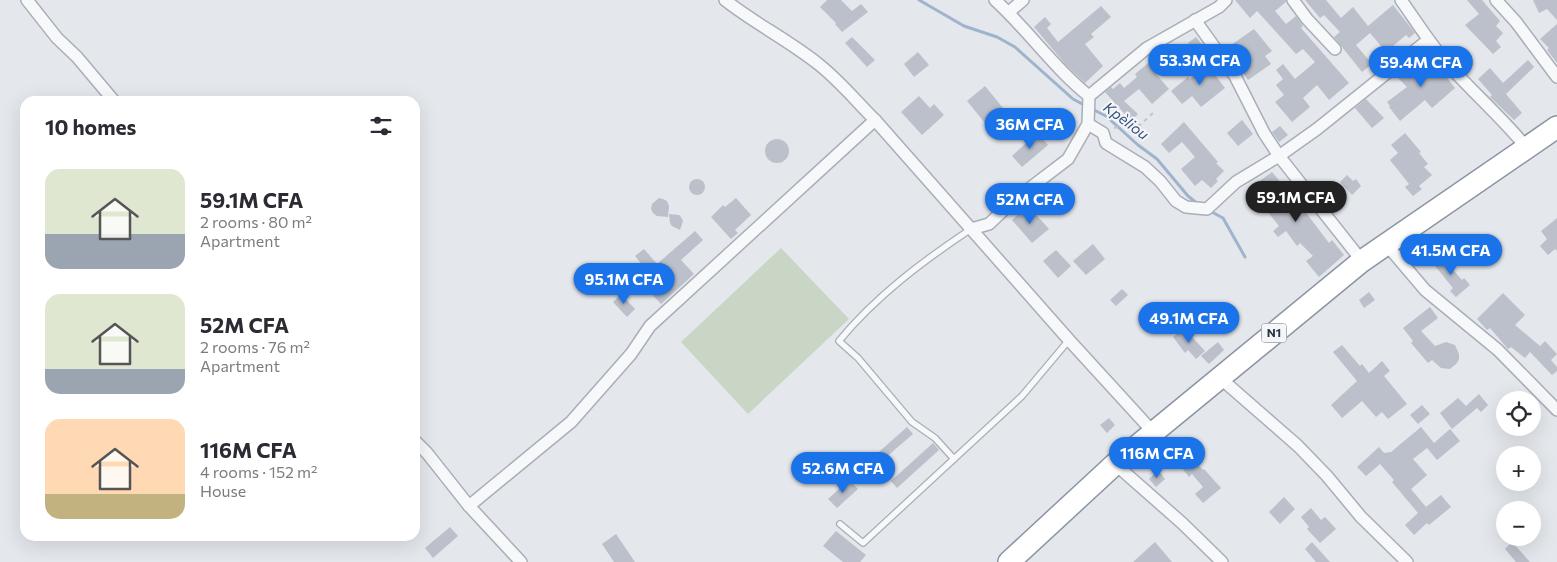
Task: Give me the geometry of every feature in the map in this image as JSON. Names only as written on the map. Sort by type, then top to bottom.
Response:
[{"type":"highway","name":"N1","points":[[1009,562],[1115,464],[1362,261],[1557,126]]},
{"type":"street","points":[[27,0],[57,38],[77,57],[110,96]]},
{"type":"street","points":[[724,0],[742,14],[819,64],[875,120],[1069,340],[1154,433]]},
{"type":"street","points":[[995,0],[1089,98]]},
{"type":"street","points":[[1008,12],[1023,0]]},
{"type":"street","points":[[971,229],[989,224],[1013,201],[1068,159],[1088,120],[1089,98],[1147,48],[1219,7],[1226,0]]},
{"type":"street","points":[[1293,0],[1307,19],[1335,49]]},
{"type":"street","points":[[1401,0],[1428,40],[1453,70],[1512,130],[1526,147]]},
{"type":"street","points":[[1496,0],[1516,22],[1557,77]]},
{"type":"street","points":[[1195,20],[1235,76],[1264,132],[1279,156],[1362,261]]},
{"type":"street","points":[[1088,120],[1103,133],[1106,143],[1145,167],[1160,181],[1176,201],[1186,208],[1207,209],[1236,182],[1279,156],[1317,129],[1428,40]]},
{"type":"street","points":[[469,506],[571,422],[631,354],[650,326],[875,120]]},
{"type":"street","points":[[1386,244],[1425,290],[1498,350],[1557,410]]},
{"type":"street","points":[[1219,377],[1298,446],[1327,476],[1361,517],[1407,562]]},
{"type":"street","points":[[420,446],[469,506],[521,562]]},
{"type":"street","points":[[1115,464],[1182,523],[1222,562]]},
{"type":"lane","points":[[954,459],[935,438],[912,422],[858,358],[838,341],[851,326],[915,268],[971,229]]},
{"type":"lane","points":[[840,524],[863,543],[1022,396],[1069,340]]},
{"type":"path","points":[[1103,133],[1117,126],[1142,124],[1154,111]]},
{"type":"green space","points":[[781,248],[849,319],[748,414],[681,342]]},
{"type":"building","points":[[827,0],[841,0],[852,11],[861,4],[868,12],[842,32],[820,7]]},
{"type":"building","points":[[1235,0],[1286,0],[1275,11],[1286,24],[1296,16],[1303,26],[1301,28],[1349,83],[1329,100],[1317,85],[1303,98],[1310,107],[1292,122],[1275,102],[1284,95],[1276,85],[1283,79],[1276,70],[1283,64],[1295,79],[1315,62],[1303,49],[1296,54],[1257,11],[1250,18]]},
{"type":"building","points":[[1305,0],[1326,0],[1341,18],[1353,7],[1368,26],[1393,5],[1415,33],[1409,38],[1406,35],[1386,52],[1370,33],[1356,45],[1372,64],[1362,72],[1334,37],[1340,32],[1324,15],[1320,18]]},
{"type":"building","points":[[1467,0],[1482,0],[1500,21],[1496,26],[1503,33],[1496,41],[1501,47],[1493,54],[1465,25],[1479,14]]},
{"type":"building","points":[[1533,0],[1557,0],[1557,20],[1547,9],[1539,13]]},
{"type":"building","points":[[1101,6],[1111,17],[1091,34],[1094,37],[1085,44],[1103,66],[1085,83],[1066,65],[1034,27],[1045,17],[1051,24],[1047,28],[1058,42]]},
{"type":"building","points":[[1557,24],[1557,63],[1547,50],[1549,48],[1540,39]]},
{"type":"building","points":[[1254,29],[1272,51],[1265,56],[1271,64],[1248,80],[1237,64],[1242,61],[1231,45]]},
{"type":"building","points":[[852,37],[875,60],[867,67],[845,43]]},
{"type":"building","points":[[1196,37],[1212,57],[1204,63],[1188,43]]},
{"type":"building","points":[[918,52],[929,65],[914,77],[904,64]]},
{"type":"building","points":[[1428,54],[1455,88],[1432,108],[1425,100],[1400,121],[1387,102],[1407,87],[1397,77]]},
{"type":"building","points":[[1528,60],[1534,67],[1506,94],[1522,113],[1514,120],[1490,97],[1492,95],[1478,79],[1490,68],[1503,83]]},
{"type":"building","points":[[1151,61],[1158,70],[1155,73],[1169,89],[1152,104],[1139,89],[1124,101],[1138,114],[1131,121],[1105,92],[1111,87],[1113,89],[1120,83],[1124,88],[1137,77],[1135,74]]},
{"type":"building","points":[[1209,62],[1219,74],[1216,76],[1225,88],[1201,107],[1192,96],[1182,104],[1171,91],[1188,77],[1190,79]]},
{"type":"building","points":[[985,86],[1003,108],[985,123],[967,101]]},
{"type":"building","points":[[919,96],[930,108],[934,104],[944,115],[922,135],[901,112]]},
{"type":"building","points":[[1366,99],[1384,118],[1372,128],[1355,108]]},
{"type":"building","points":[[1242,120],[1253,134],[1238,146],[1227,133]]},
{"type":"building","points":[[1184,122],[1224,171],[1211,188],[1202,180],[1195,186],[1181,169],[1195,157],[1182,142],[1169,153],[1161,144]]},
{"type":"building","points":[[1280,126],[1288,135],[1279,142],[1272,132]]},
{"type":"building","points":[[1037,133],[1048,145],[1022,167],[1012,156]]},
{"type":"building","points":[[1405,133],[1421,152],[1419,153],[1428,164],[1424,167],[1432,175],[1419,186],[1422,189],[1413,196],[1405,187],[1409,184],[1390,160],[1398,153],[1391,145]]},
{"type":"building","points":[[777,139],[785,143],[789,151],[785,159],[777,163],[769,159],[765,151],[769,143]]},
{"type":"building","points":[[1272,172],[1298,203],[1303,199],[1308,205],[1304,210],[1329,243],[1332,240],[1344,255],[1319,277],[1306,261],[1313,256],[1300,243],[1297,246],[1286,231],[1278,237],[1273,231],[1279,226],[1268,210],[1249,189]]},
{"type":"building","points":[[1347,175],[1353,181],[1356,179],[1361,186],[1352,195],[1340,182]]},
{"type":"building","points":[[697,179],[703,181],[705,187],[703,193],[697,195],[691,193],[689,187],[691,181]]},
{"type":"building","points":[[659,198],[667,201],[669,206],[668,217],[657,216],[651,209],[652,204]]},
{"type":"building","points":[[736,198],[751,215],[735,230],[738,233],[731,239],[711,217],[723,205],[725,207]]},
{"type":"building","points":[[1028,206],[1049,229],[1032,243],[1012,220]]},
{"type":"building","points":[[669,214],[681,217],[683,221],[680,230],[672,226]]},
{"type":"building","points":[[1557,218],[1557,251],[1555,249],[1548,255],[1540,246],[1547,239],[1541,231]]},
{"type":"building","points":[[695,231],[703,240],[681,260],[694,274],[661,304],[644,286],[653,278],[635,256],[644,249],[657,264]]},
{"type":"building","points":[[1093,244],[1105,259],[1086,275],[1073,261]]},
{"type":"building","points":[[1421,249],[1427,257],[1418,265],[1412,257]]},
{"type":"building","points":[[1056,250],[1071,266],[1058,278],[1043,261]]},
{"type":"building","points":[[1439,254],[1462,280],[1464,278],[1470,285],[1456,297],[1450,291],[1453,288],[1431,261]]},
{"type":"building","points":[[1122,289],[1128,295],[1116,306],[1110,300]]},
{"type":"building","points":[[1369,292],[1375,300],[1364,308],[1359,300]]},
{"type":"building","points":[[1503,293],[1525,315],[1515,325],[1540,346],[1545,341],[1557,354],[1551,360],[1557,367],[1557,371],[1552,375],[1530,352],[1525,358],[1511,347],[1508,349],[1490,328],[1487,330],[1477,319]]},
{"type":"building","points":[[621,294],[635,309],[627,317],[613,302]]},
{"type":"building","points":[[1430,307],[1438,318],[1421,331],[1435,346],[1446,342],[1455,345],[1459,359],[1450,369],[1441,368],[1432,360],[1428,363],[1411,343],[1413,341],[1403,328]]},
{"type":"building","points":[[1184,328],[1205,351],[1196,359],[1188,350],[1185,353],[1173,337]]},
{"type":"building","points":[[1218,342],[1224,350],[1209,364],[1201,356]]},
{"type":"building","points":[[1342,345],[1360,366],[1362,364],[1369,373],[1382,361],[1390,371],[1384,376],[1407,404],[1388,419],[1382,412],[1376,417],[1362,401],[1342,418],[1331,405],[1357,381],[1333,352]]},
{"type":"building","points":[[1479,394],[1488,405],[1481,412],[1477,408],[1452,429],[1440,413],[1458,398],[1466,406]]},
{"type":"building","points":[[1422,405],[1430,414],[1418,424],[1410,415]]},
{"type":"building","points":[[1109,418],[1115,425],[1107,433],[1100,425]]},
{"type":"building","points":[[907,427],[913,434],[877,465],[871,459]]},
{"type":"building","points":[[1421,427],[1434,443],[1450,429],[1460,441],[1437,460],[1427,448],[1413,459],[1427,475],[1411,489],[1426,507],[1441,495],[1451,507],[1429,525],[1427,523],[1414,535],[1405,525],[1418,513],[1392,482],[1394,480],[1380,464],[1366,476],[1357,467],[1379,447],[1384,453],[1391,452]]},
{"type":"building","points":[[933,443],[939,450],[897,488],[891,481]]},
{"type":"building","points":[[1192,458],[1221,488],[1203,503],[1195,494],[1203,487],[1192,474],[1189,477],[1182,468]]},
{"type":"building","points":[[1158,470],[1165,479],[1156,487],[1149,479]]},
{"type":"building","points":[[849,480],[858,489],[837,508],[828,499]]},
{"type":"building","points":[[1284,497],[1295,509],[1280,524],[1269,512]]},
{"type":"building","points":[[1311,508],[1321,520],[1325,517],[1336,529],[1320,543],[1307,529],[1309,527],[1301,517]]},
{"type":"building","points":[[450,527],[458,536],[433,558],[425,548]]},
{"type":"building","points":[[836,531],[866,555],[860,562],[843,562],[823,546]]},
{"type":"building","points":[[616,534],[635,562],[614,562],[602,544]]},
{"type":"building","points":[[1155,542],[1172,562],[1133,562]]},
{"type":"building","points":[[1312,542],[1330,562],[1316,562],[1305,549]]},
{"type":"building","points":[[1508,546],[1516,546],[1530,562],[1516,562],[1505,549]]},
{"type":"waterway","name":"Kpèliou","points":[[919,0],[964,26],[997,37],[1015,47],[1073,99],[1086,106]]},
{"type":"waterway","name":"Kpèliou","points":[[1092,109],[1106,116],[1138,145],[1157,159],[1188,196],[1198,204]]},
{"type":"waterway","name":"Kpèliou","points":[[1210,211],[1223,218],[1245,257]]}]
